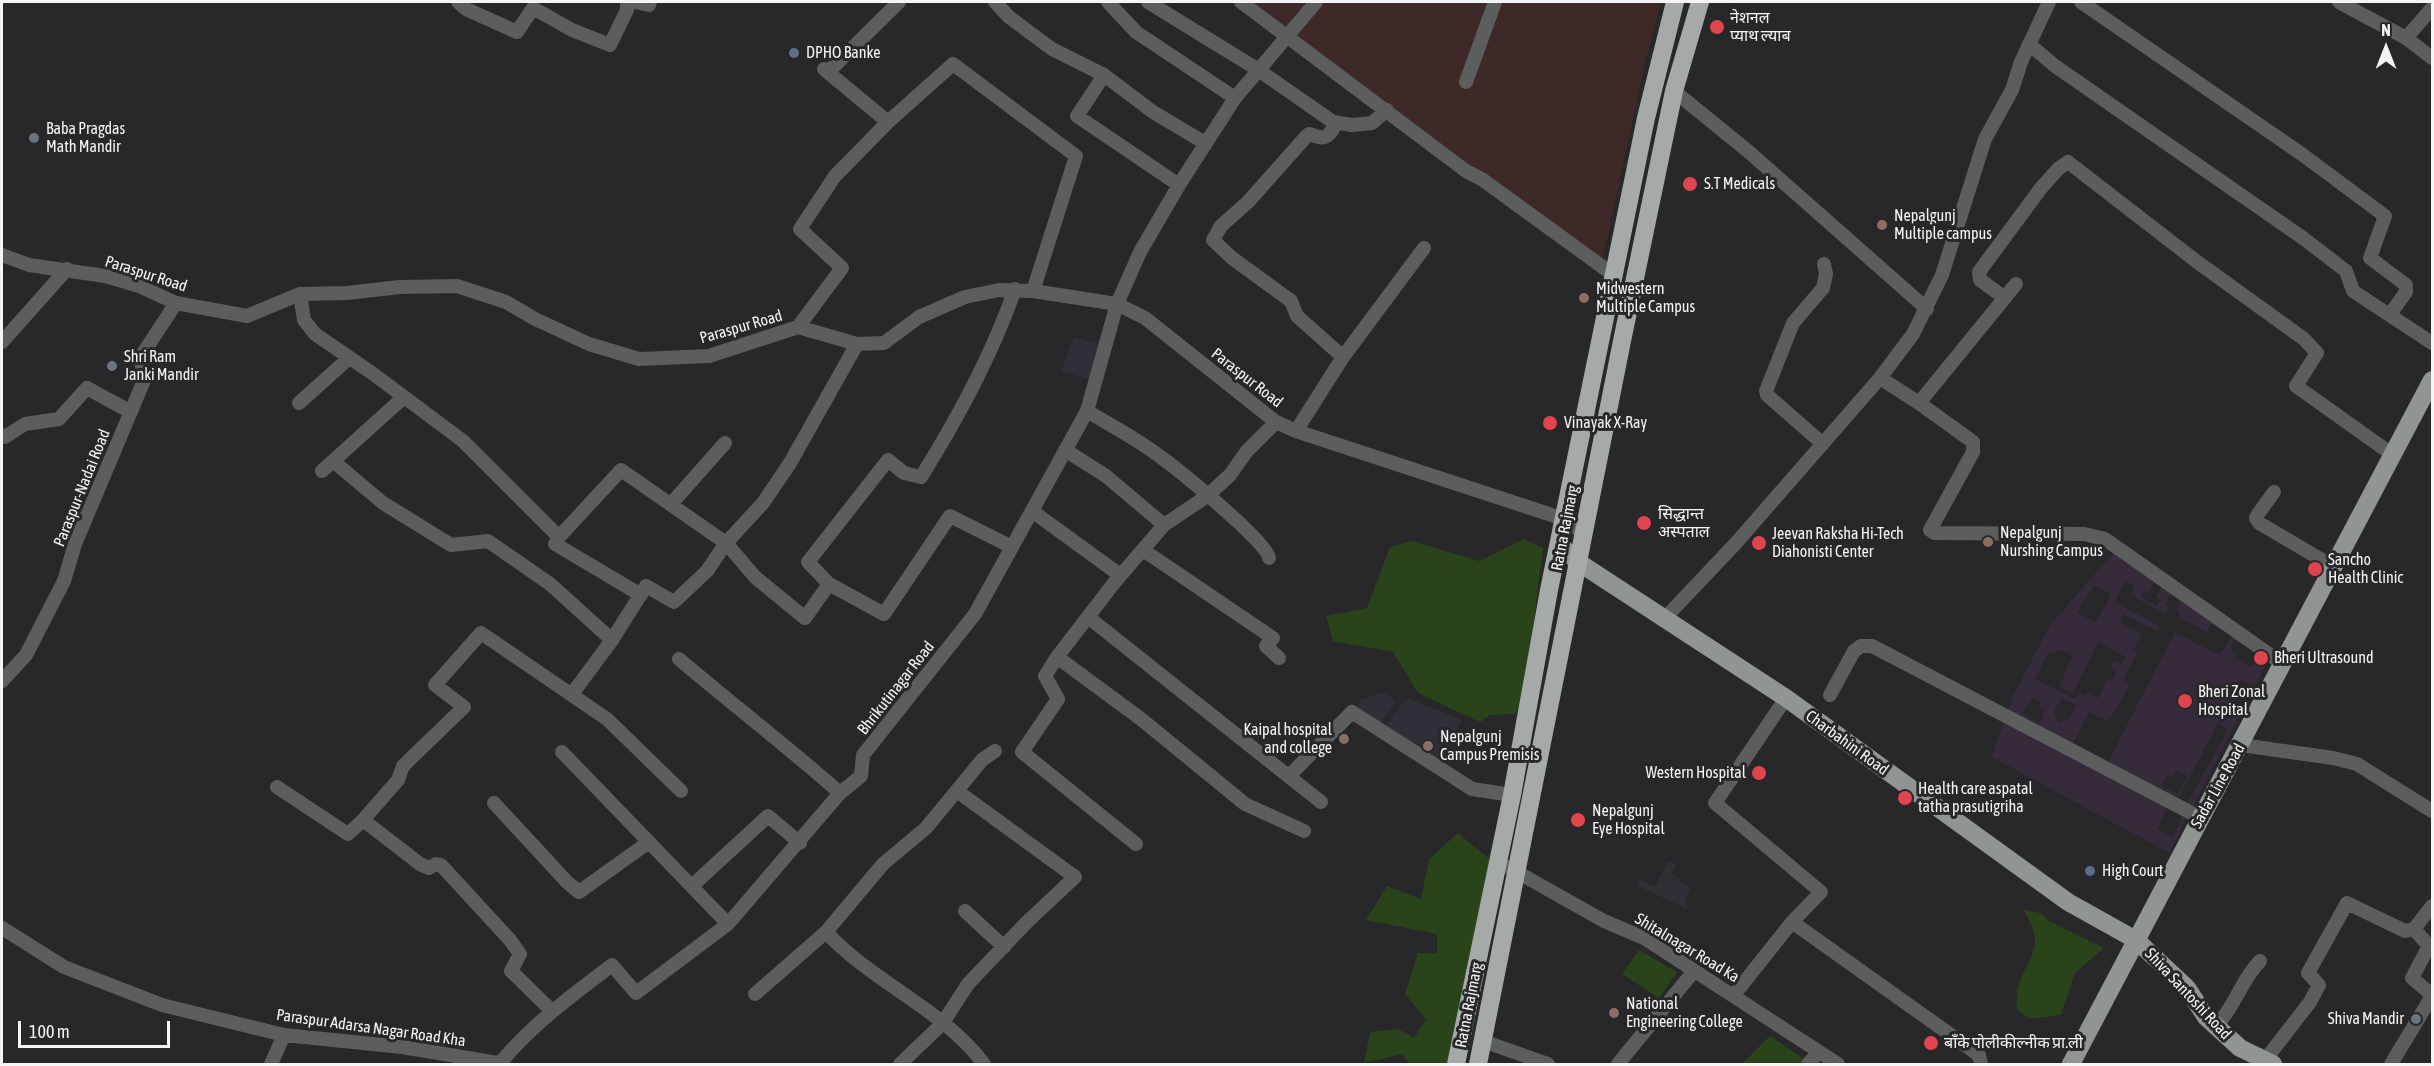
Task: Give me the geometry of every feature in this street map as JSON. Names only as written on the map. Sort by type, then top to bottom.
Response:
[{"type":"highway","name":"Ratna Rajmarg","points":[[1456,1065],[1646,118],[1676,2]]},
{"type":"highway","name":"Ratna Rajmarg","points":[[1478,1065],[1515,869],[1674,91],[1700,2]]},
{"type":"main road","name":"Sadar Line Road","points":[[2071,1065],[2433,380]]},
{"type":"main road","name":"Charbahini Road","points":[[1559,544],[1578,562],[1786,698],[2068,902],[2136,940]]},
{"type":"main road","name":"Shiva Santoshi Road","points":[[2136,940],[2187,988],[2206,1017],[2240,1048],[2266,1064]]},
{"type":"street","points":[[458,2],[465,9],[517,32],[533,8],[572,30],[610,45],[627,10],[627,2]]},
{"type":"street","points":[[634,2],[649,4],[650,2]]},
{"type":"street","points":[[888,122],[826,71],[898,2]]},
{"type":"street","points":[[995,2],[1009,17],[1052,49],[1104,75],[1153,112],[1205,143]]},
{"type":"street","points":[[1108,2],[1136,32],[1235,98]]},
{"type":"street","points":[[1148,2],[1257,69],[1333,122],[1352,125],[1372,123],[1387,110]]},
{"type":"street","points":[[1241,2],[1466,171],[1483,180],[1615,276]]},
{"type":"street","name":"Bhrikutinagar Road","points":[[502,1064],[519,1041],[552,1011],[612,965],[636,993],[728,924],[840,794],[861,776],[863,755],[975,614],[1087,411],[1117,304],[1140,252],[1179,185],[1235,98],[1257,69],[1316,2]]},
{"type":"street","points":[[1466,82],[1495,2]]},
{"type":"street","points":[[1665,618],[1823,444],[1880,378],[1913,334],[1942,275],[1985,140],[2012,90],[2029,44],[2049,2]]},
{"type":"street","points":[[2081,2],[2376,208],[2385,219],[2370,258],[2349,276]]},
{"type":"street","points":[[2339,2],[2406,38],[2433,58]]},
{"type":"street","points":[[2406,38],[2433,8]]},
{"type":"street","points":[[2029,44],[2055,66],[2303,238],[2349,276],[2353,291],[2391,313],[2433,343]]},
{"type":"street","points":[[798,327],[842,268],[800,229],[835,176],[888,122],[953,64],[1076,156],[1033,291]]},
{"type":"street","points":[[1104,75],[1077,116],[1179,185]]},
{"type":"street","points":[[1674,91],[1749,152],[1927,309]]},
{"type":"street","points":[[1333,122],[1333,129],[1325,138],[1320,139],[1309,134],[1248,202],[1221,226],[1213,240],[1232,258],[1291,301],[1297,316],[1343,357]]},
{"type":"street","points":[[2005,298],[1980,280],[1979,272],[2042,188],[2059,168],[2068,162],[2196,261],[2304,339],[2317,353],[2296,386],[2393,455]]},
{"type":"street","points":[[1296,431],[1343,357],[1424,248]]},
{"type":"street","name":"Paraspur Road","points":[[2,255],[29,265],[68,269],[139,286],[176,303],[247,316],[300,294],[347,293],[400,287],[458,286],[506,302],[535,319],[589,344],[639,359],[709,356],[798,327],[857,344],[884,343],[919,317],[965,297],[1015,289],[1117,304],[1145,318],[1276,422],[1296,431],[1564,519],[1584,534]]},
{"type":"street","points":[[2370,258],[2406,285],[2406,292],[2391,313]]},
{"type":"street","points":[[1823,444],[1767,395],[1766,391],[1793,323],[1823,288],[1826,274],[1824,264]]},
{"type":"street","points":[[2,342],[68,269]]},
{"type":"street","points":[[1919,402],[2016,284]]},
{"type":"street","points":[[1012,547],[950,516],[884,614],[829,584],[808,562],[888,460],[904,473],[921,477],[946,436],[993,345],[1015,289]]},
{"type":"street","points":[[300,294],[304,320],[315,334],[463,441],[560,537]]},
{"type":"street","name":"Paraspur-Nadai Road","points":[[2,681],[26,655],[64,581],[75,544],[145,378],[140,358],[176,303]]},
{"type":"street","points":[[572,694],[612,640],[646,586],[674,602],[707,571],[726,543],[763,502],[790,463],[857,344]]},
{"type":"street","points":[[299,402],[348,359]]},
{"type":"street","points":[[1880,378],[1919,402],[1973,442],[1973,452],[1930,530],[1934,533],[2084,534],[2105,539],[2283,664]]},
{"type":"street","points":[[2,435],[5,436],[25,424],[59,419],[87,388],[131,412]]},
{"type":"street","points":[[322,471],[404,397]]},
{"type":"street","points":[[1087,411],[1161,457],[1254,536],[1269,552],[1269,558]]},
{"type":"street","points":[[1136,844],[1022,752],[1058,699],[1045,676],[1120,575],[1164,525],[1207,496],[1230,475],[1247,451],[1276,422]]},
{"type":"street","points":[[671,504],[725,443]]},
{"type":"street","points":[[1065,450],[1106,476],[1164,525]]},
{"type":"street","points":[[333,461],[383,503],[451,545],[488,541],[550,584],[612,640]]},
{"type":"street","points":[[641,595],[555,544],[621,471],[726,543],[755,577],[805,618],[829,584]]},
{"type":"street","points":[[2274,492],[2258,514],[2256,518],[2259,522],[2334,567]]},
{"type":"street","points":[[1032,512],[1120,575]]},
{"type":"street","points":[[1143,550],[1273,638],[1266,646],[1279,658]]},
{"type":"street","points":[[1088,616],[1321,802]]},
{"type":"street","points":[[277,787],[348,834],[398,780],[403,766],[464,707],[435,685],[481,633],[607,719],[681,791]]},
{"type":"street","points":[[1830,695],[1854,651],[1861,646],[1872,646],[2201,818]]},
{"type":"street","points":[[1058,657],[1141,719],[1245,804],[1304,831]]},
{"type":"street","points":[[679,659],[793,752],[840,794]]},
{"type":"street","points":[[1734,995],[1792,922],[1821,892],[1715,803],[1786,698]]},
{"type":"street","points":[[1288,776],[1352,712],[1472,789],[1512,795]]},
{"type":"street","points":[[2241,745],[2333,758],[2356,764],[2433,811]]},
{"type":"street","points":[[755,994],[826,932],[883,864],[926,828],[982,760],[995,751]]},
{"type":"street","points":[[562,752],[693,885],[728,924]]},
{"type":"street","points":[[900,1065],[942,1024],[968,984],[1075,877],[957,791]]},
{"type":"street","points":[[494,803],[579,892],[649,842]]},
{"type":"street","points":[[693,885],[768,816],[800,843]]},
{"type":"street","points":[[363,820],[420,864],[429,868],[441,865],[510,940],[520,954],[511,971],[552,1011]]},
{"type":"street","name":"Shitalnagar Road Ka","points":[[1496,863],[1515,869],[1604,921],[1644,938],[1838,1065]]},
{"type":"street","points":[[2266,1064],[2319,986],[2308,973],[2348,903],[2405,931],[2414,929],[2433,906]]},
{"type":"street","points":[[964,911],[1004,947]]},
{"type":"street","points":[[1792,922],[1979,1055],[1981,1065]]},
{"type":"street","name":"Paraspur Adarsa Nagar Road Kha","points":[[2,928],[64,967],[162,1005],[284,1035],[402,1047],[450,1060],[502,1064]]},
{"type":"street","points":[[2391,1065],[2433,995],[2412,978],[2430,946],[2414,929]]},
{"type":"street","points":[[826,932],[856,962],[942,1024],[984,1065]]},
{"type":"street","points":[[2216,1026],[2226,1015],[2248,976],[2260,961]]},
{"type":"street","points":[[1618,1065],[1694,971]]},
{"type":"street","points":[[271,1065],[284,1035]]},
{"type":"street","points":[[1483,1041],[1548,1065]]},
{"type":"street","points":[[1808,1065],[1819,1052]]},
{"type":"shaded area","points":[[1249,2],[1661,2],[1647,55],[1602,262]]},
{"type":"shaded area","points":[[1074,337],[1102,345],[1092,380],[1061,371]]},
{"type":"shaded area","name":"Bheri Zonal Hospital","points":[[2116,550],[2270,657],[2169,853],[1992,757],[2013,696],[2050,625]],"holes":[[[2125,581],[2134,586],[2130,595],[2166,614],[2169,607],[2165,604],[2170,595],[2180,601],[2176,609],[2180,612],[2178,617],[2207,632],[2211,624],[2232,635],[2220,655],[2175,632],[2105,768],[2071,748],[2089,712],[2107,721],[2111,718],[2130,684],[2123,680],[2138,652],[2133,650],[2142,634],[2119,622],[2123,614],[2157,631],[2160,626],[2115,602]],[[2154,582],[2162,587],[2156,597],[2160,600],[2156,605],[2141,597],[2144,592],[2147,594]],[[2094,586],[2111,594],[2096,623],[2077,612]],[[2235,640],[2266,657],[2262,665],[2254,662],[2251,667],[2234,658],[2237,653],[2230,649]],[[2099,641],[2125,657],[2121,664],[2114,660],[2110,667],[2117,672],[2112,680],[2109,678],[2098,698],[2088,693],[2085,696],[2079,693],[2075,699],[2035,679],[2048,653],[2054,654],[2061,649],[2072,656],[2059,687],[2073,694]],[[2241,680],[2251,685],[2234,718],[2225,712]],[[2033,698],[2041,703],[2040,707],[2044,709],[2040,723],[2022,713]],[[2062,698],[2076,705],[2068,721],[2063,718],[2060,723],[2055,720],[2057,716],[2053,713]],[[2218,723],[2228,730],[2187,803],[2179,798]],[[2176,770],[2187,776],[2178,794],[2161,786],[2167,775],[2172,777]],[[2169,805],[2184,812],[2172,837],[2157,829]]]},
{"type":"shaded area","points":[[1382,692],[1394,699],[1395,703],[1381,723],[1358,707],[1360,700]]},
{"type":"shaded area","name":"Nepalgunj Campus Premisis","points":[[1407,698],[1462,720],[1437,763],[1383,729]]},
{"type":"shaded area","points":[[1668,861],[1676,865],[1672,873],[1691,890],[1686,897],[1687,909],[1638,886],[1638,878],[1655,887]]},
{"type":"green space","points":[[1524,539],[1543,548],[1524,701],[1514,714],[1490,715],[1480,722],[1418,693],[1393,652],[1333,641],[1326,616],[1367,608],[1390,547],[1411,541],[1479,561]]},
{"type":"green space","points":[[1458,833],[1493,862],[1448,1064],[1409,1064],[1403,1054],[1364,1063],[1370,1032],[1398,1029],[1414,1038],[1426,1019],[1405,994],[1418,953],[1437,953],[1437,934],[1366,920],[1387,886],[1421,899],[1429,859]]},
{"type":"green space","points":[[2023,910],[2040,913],[2049,921],[2104,948],[2075,973],[2061,1015],[2029,1019],[2017,1009],[2017,993],[2034,949],[2035,938],[2032,926]]},
{"type":"green space","points":[[1639,950],[1677,972],[1659,998],[1622,974]]},
{"type":"green space","points":[[1770,1036],[1804,1059],[1800,1064],[1742,1064]]},
{"type":"place","name":"नेशनल प्याथ ल्याब","points":[[1717,27]]},
{"type":"place","name":"DPHO Banke","points":[[794,53]]},
{"type":"place","name":"Baba Pragdas Math Mandir","points":[[34,138]]},
{"type":"place","name":"S.T Medicals","points":[[1690,184]]},
{"type":"place","name":"Nepalgunj Multiple campus","points":[[1882,225]]},
{"type":"place","name":"Midwestern Multiple Campus","points":[[1584,298]]},
{"type":"place","name":"Shri Ram Janki Mandir","points":[[112,366]]},
{"type":"place","name":"Vinayak X-Ray","points":[[1550,423]]},
{"type":"place","name":"सिद्धान्त अस्पताल","points":[[1644,523]]},
{"type":"place","name":"Nepalgunj Nurshing Campus","points":[[1988,542]]},
{"type":"place","name":"Jeevan Raksha Hi-Tech Diahonisti Center","points":[[1759,543]]},
{"type":"place","name":"Sancho Health Clinic","points":[[2315,569]]},
{"type":"place","name":"Bheri Ultrasound","points":[[2261,658]]},
{"type":"place","name":"Bheri Zonal Hospital","points":[[2185,701]]},
{"type":"place","name":"Kaipal hospital and college","points":[[1344,739]]},
{"type":"place","name":"Nepalgunj Campus Premisis","points":[[1428,746]]},
{"type":"place","name":"Western Hospital","points":[[1759,773]]},
{"type":"place","name":"Health care aspatal tatha prasutigriha","points":[[1905,798]]},
{"type":"place","name":"Nepalgunj Eye Hospital","points":[[1578,820]]},
{"type":"place","name":"High Court","points":[[2090,871]]},
{"type":"place","name":"National Engineering College","points":[[1614,1013]]},
{"type":"place","name":"Shiva Mandir","points":[[2416,1019]]},
{"type":"place","name":"बाँके पोलीकील्नीक प्रा.ली","points":[[1931,1043]]}]
